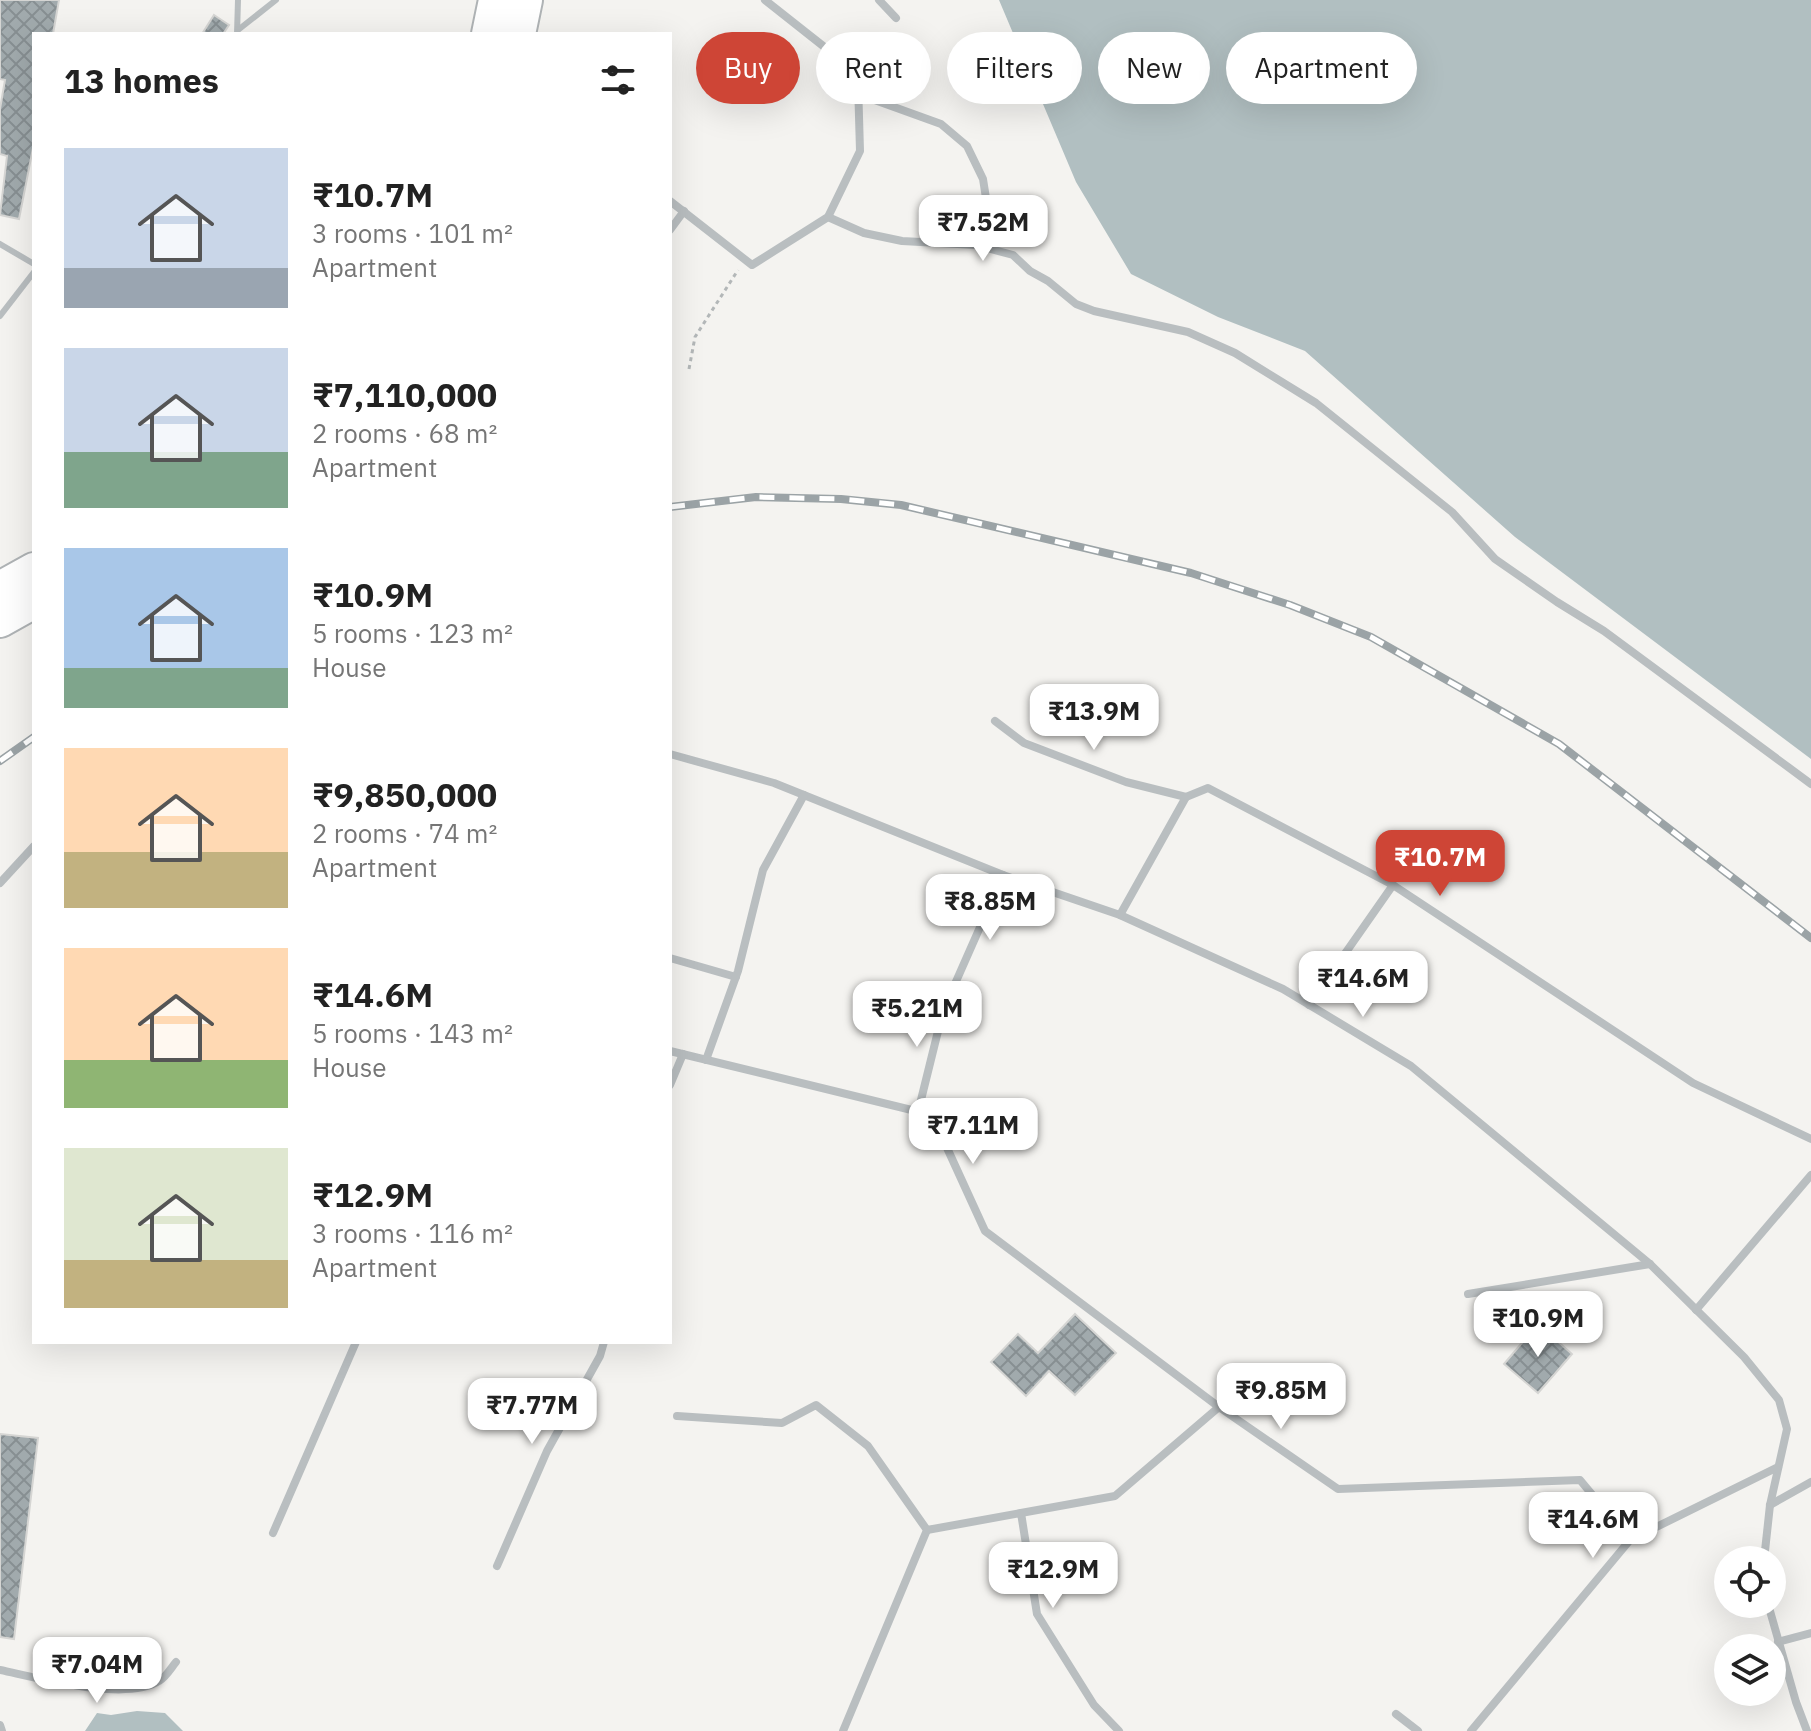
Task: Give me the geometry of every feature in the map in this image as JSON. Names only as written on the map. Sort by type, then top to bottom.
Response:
[{"type":"highway","points":[[489,32],[496,0]]},
{"type":"highway","points":[[518,32],[525,0]]},
{"type":"highway","points":[[0,589],[32,571]]},
{"type":"highway","points":[[0,620],[32,602]]},
{"type":"street","points":[[765,0],[816,40]]},
{"type":"street","points":[[879,0],[896,18]]},
{"type":"street","points":[[672,202],[752,265],[828,217],[860,151],[858,104]]},
{"type":"street","points":[[886,104],[941,124],[967,146],[983,179],[988,211],[976,245]]},
{"type":"street","points":[[672,227],[684,211]]},
{"type":"street","points":[[828,217],[864,233],[902,241],[976,245],[1013,255],[1076,304],[1094,311],[1188,332],[1235,353],[1316,403],[1452,512],[1495,559],[1604,631],[1811,784]]},
{"type":"street","points":[[995,721],[1024,743],[1126,782],[1186,797],[1208,788],[1393,885],[1693,1083],[1811,1139]]},
{"type":"street","points":[[672,755],[774,783],[1003,875],[1120,915],[1283,989],[1411,1066],[1650,1264],[1744,1357],[1779,1400],[1787,1429],[1770,1505],[1766,1546]]},
{"type":"street","points":[[706,1060],[736,977],[763,870],[804,795]]},
{"type":"street","points":[[1120,915],[1186,797]]},
{"type":"street","points":[[0,883],[32,848]]},
{"type":"street","points":[[918,1112],[943,1011],[1003,875]]},
{"type":"street","points":[[1309,1005],[1393,885]]},
{"type":"street","points":[[672,959],[736,977]]},
{"type":"street","points":[[672,1051],[932,1115],[985,1231],[1219,1407],[1338,1489],[1580,1480],[1630,1540]]},
{"type":"street","points":[[672,1080],[683,1054]]},
{"type":"street","points":[[1696,1310],[1811,1175]]},
{"type":"street","points":[[1468,1294],[1650,1264]]},
{"type":"street","points":[[273,1533],[355,1344]]},
{"type":"street","points":[[497,1566],[547,1451],[600,1356],[603,1344]]},
{"type":"street","points":[[677,1416],[782,1423],[816,1405],[868,1446],[927,1530]]},
{"type":"street","points":[[927,1530],[1115,1496],[1219,1407]]},
{"type":"street","points":[[1471,1731],[1630,1540],[1778,1467]]},
{"type":"street","points":[[1770,1505],[1811,1482]]},
{"type":"street","points":[[1021,1513],[1037,1614],[1094,1705],[1119,1731]]},
{"type":"street","points":[[843,1731],[927,1530]]},
{"type":"street","points":[[1786,1640],[1811,1633]]},
{"type":"street","points":[[0,1670],[109,1691],[135,1689],[160,1681],[176,1662]]},
{"type":"street","points":[[1786,1669],[1807,1731]]},
{"type":"street","points":[[1396,1714],[1418,1731]]},
{"type":"street","points":[[0,1725],[2,1731]]},
{"type":"lane","points":[[237,32],[238,0]]},
{"type":"lane","points":[[237,32],[276,0]]},
{"type":"lane","points":[[0,244],[32,263]]},
{"type":"lane","points":[[0,316],[32,275]]},
{"type":"path","points":[[689,369],[695,337],[738,269],[752,265]]},
{"type":"shaded area","points":[[999,0],[1811,0],[1811,759],[1515,537],[1305,351],[1218,317],[1131,274],[1076,182],[1043,104],[1082,104],[1082,32],[1013,32]]},
{"type":"shaded area","points":[[137,1711],[165,1713],[183,1731],[85,1731],[97,1713],[111,1715]]},
{"type":"building","points":[[0,0],[59,0],[53,32],[32,32],[32,153],[19,219],[0,215],[7,156],[0,154],[0,109],[5,80],[0,79]]},
{"type":"building","points":[[214,15],[229,25],[224,32],[203,32]]},
{"type":"building","points":[[1075,1314],[1116,1353],[1075,1395],[1049,1371],[1026,1396],[991,1362],[1018,1334],[1038,1353]]},
{"type":"building","points":[[1538,1324],[1572,1354],[1538,1393],[1504,1364]]},
{"type":"building","points":[[0,1434],[38,1438],[14,1639],[0,1637]]},
{"type":"railway","points":[[672,507],[756,497],[841,499],[901,505],[1191,573],[1290,605],[1371,637],[1559,744],[1811,938]]},
{"type":"railway","points":[[0,761],[32,738]]}]
